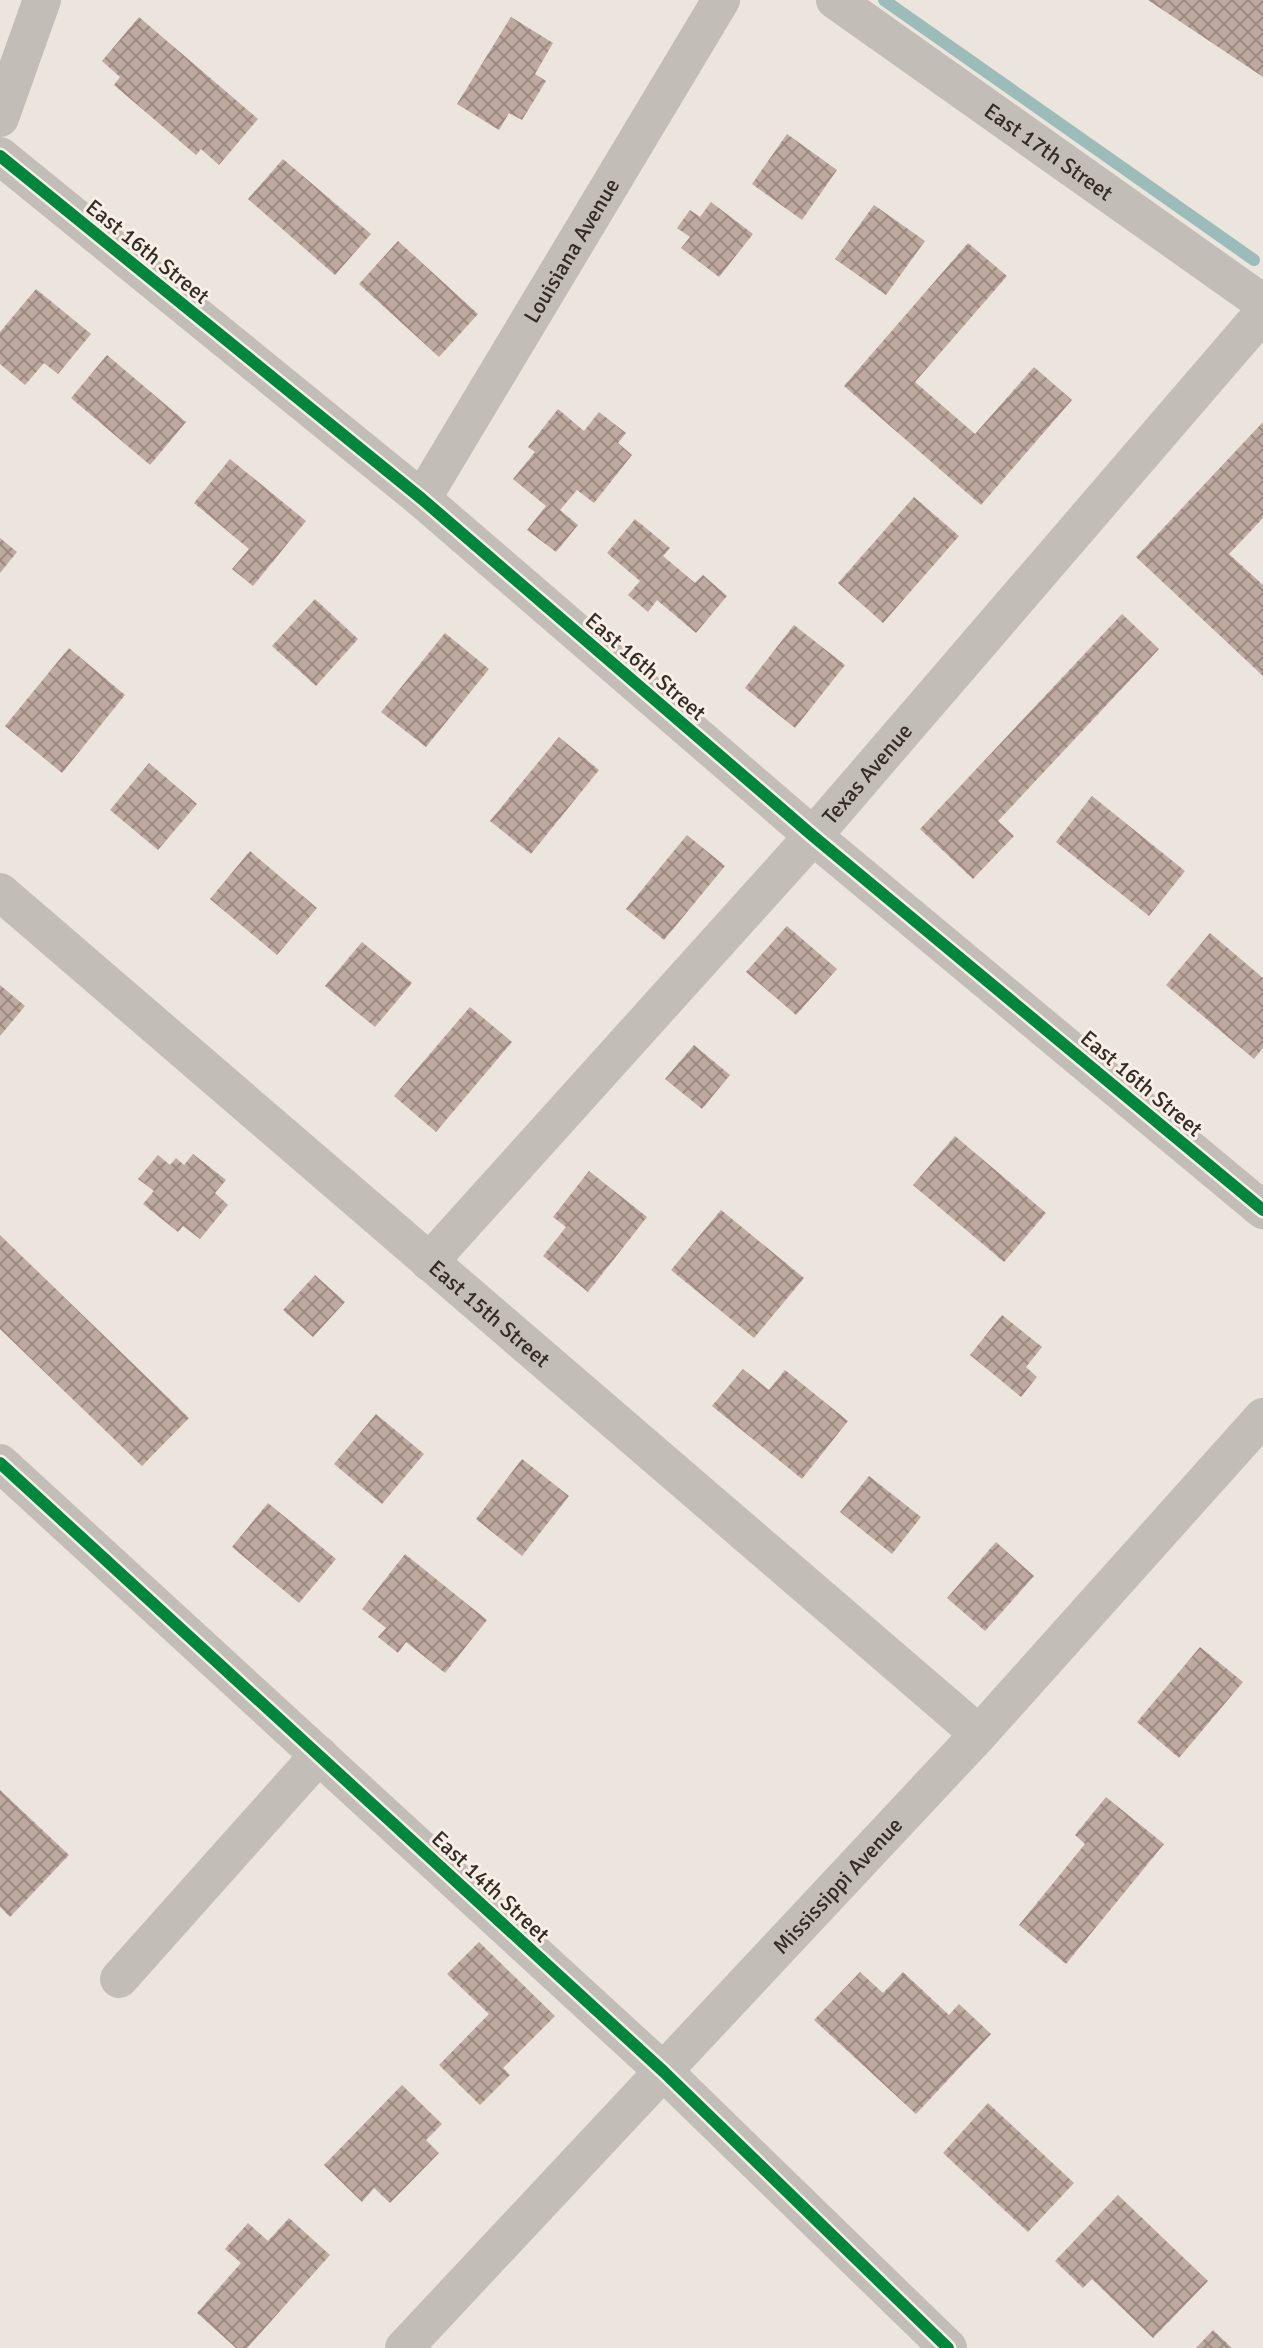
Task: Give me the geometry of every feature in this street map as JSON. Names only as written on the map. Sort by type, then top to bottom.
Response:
[{"type":"street","points":[[0,118],[13,35],[42,0]]},
{"type":"street","name":"Louisiana Avenue","points":[[422,499],[721,0]]},
{"type":"street","name":"East 17th Street","points":[[835,0],[1263,303]]},
{"type":"street","name":"East 16th Street","points":[[0,156],[422,499],[813,836],[1263,1210]]},
{"type":"street","name":"Texas Avenue","points":[[429,1262],[813,836],[1263,313]]},
{"type":"street","name":"East 15th Street","points":[[0,892],[979,1734]]},
{"type":"street","name":"Mississippi Avenue","points":[[404,2348],[979,1734],[1263,1417]]},
{"type":"street","name":"East 14th Street","points":[[0,1463],[664,2072],[948,2348]]},
{"type":"street","points":[[119,1979],[319,1755]]},
{"type":"building","points":[[1148,0],[1263,0],[1263,77]]},
{"type":"building","points":[[139,17],[258,119],[219,165],[201,149],[196,155],[114,85],[120,77],[102,61]]},
{"type":"building","points":[[511,17],[553,43],[535,74],[546,81],[522,120],[509,113],[499,130],[457,104]]},
{"type":"building","points":[[787,134],[837,170],[802,220],[752,184]]},
{"type":"building","points":[[283,159],[371,234],[335,275],[248,199]]},
{"type":"building","points":[[711,202],[753,234],[719,277],[681,248],[690,237],[677,228],[690,210],[700,217]]},
{"type":"building","points":[[874,205],[925,241],[886,295],[835,259]]},
{"type":"building","points":[[398,241],[478,314],[439,357],[359,284]]},
{"type":"building","points":[[968,243],[1007,276],[915,382],[975,434],[1034,367],[1072,400],[981,505],[844,386]]},
{"type":"building","points":[[36,289],[91,334],[58,374],[44,363],[25,385],[0,364],[0,332]]},
{"type":"building","points":[[107,355],[186,422],[150,465],[71,398]]},
{"type":"building","points":[[558,409],[584,431],[599,412],[626,433],[618,443],[632,455],[594,503],[577,490],[560,510],[578,525],[556,552],[527,530],[546,506],[513,479],[535,452],[528,447]]},
{"type":"building","points":[[1263,422],[1263,518],[1229,554],[1263,585],[1263,676],[1136,557]]},
{"type":"building","points":[[230,459],[306,521],[253,586],[232,569],[249,549],[194,503]]},
{"type":"building","points":[[914,497],[959,536],[883,623],[838,583]]},
{"type":"building","points":[[635,519],[670,548],[663,556],[695,583],[703,575],[727,596],[696,633],[657,600],[648,612],[628,595],[640,581],[607,553]]},
{"type":"building","points":[[0,538],[17,552],[0,573]]},
{"type":"building","points":[[315,599],[358,639],[316,686],[272,646]]},
{"type":"building","points":[[1122,614],[1159,649],[998,821],[1014,836],[973,879],[920,829]]},
{"type":"building","points":[[794,625],[845,665],[795,728],[745,688]]},
{"type":"building","points":[[445,633],[489,669],[426,747],[381,712]]},
{"type":"building","points":[[69,648],[125,695],[62,773],[5,726]]},
{"type":"building","points":[[559,737],[599,770],[531,854],[490,821]]},
{"type":"building","points":[[149,763],[197,804],[158,850],[110,810]]},
{"type":"building","points":[[1092,796],[1185,871],[1149,916],[1056,842]]},
{"type":"building","points":[[687,835],[725,866],[664,940],[626,909]]},
{"type":"building","points":[[250,851],[317,908],[277,955],[210,899]]},
{"type":"building","points":[[787,926],[837,969],[796,1015],[746,972]]},
{"type":"building","points":[[1210,933],[1263,978],[1263,1048],[1254,1059],[1166,985]]},
{"type":"building","points":[[362,942],[412,983],[375,1027],[325,986]]},
{"type":"building","points":[[0,985],[25,1006],[0,1036]]},
{"type":"building","points":[[470,1007],[512,1042],[436,1132],[394,1096]]},
{"type":"building","points":[[694,1045],[730,1075],[702,1109],[665,1079]]},
{"type":"building","points":[[955,1136],[1046,1213],[1004,1262],[913,1185]]},
{"type":"building","points":[[193,1154],[226,1180],[215,1193],[228,1205],[200,1239],[183,1226],[178,1232],[143,1204],[154,1191],[138,1179],[158,1155],[170,1165],[176,1158],[184,1165]]},
{"type":"building","points":[[589,1171],[647,1217],[588,1292],[543,1256],[566,1227],[553,1217]]},
{"type":"building","points":[[721,1210],[804,1278],[754,1338],[671,1270]]},
{"type":"building","points":[[0,1235],[189,1418],[142,1466],[0,1329]]},
{"type":"building","points":[[315,1275],[345,1302],[313,1337],[283,1310]]},
{"type":"building","points":[[1002,1315],[1042,1347],[1026,1367],[1037,1377],[1021,1397],[970,1355]]},
{"type":"building","points":[[743,1369],[769,1390],[785,1370],[848,1421],[802,1479],[712,1406]]},
{"type":"building","points":[[376,1414],[424,1454],[382,1504],[334,1464]]},
{"type":"building","points":[[522,1459],[569,1496],[522,1556],[476,1519]]},
{"type":"building","points":[[869,1476],[921,1517],[892,1554],[840,1512]]},
{"type":"building","points":[[268,1503],[336,1559],[299,1603],[232,1547]]},
{"type":"building","points":[[996,1542],[1034,1576],[985,1631],[947,1598]]},
{"type":"building","points":[[405,1554],[487,1620],[445,1673],[406,1642],[398,1653],[378,1637],[386,1628],[362,1609]]},
{"type":"building","points":[[1200,1647],[1243,1682],[1179,1758],[1137,1722]]},
{"type":"building","points":[[0,1790],[69,1855],[10,1917],[0,1907]]},
{"type":"building","points":[[1106,1797],[1164,1844],[1066,1964],[1019,1925],[1085,1844],[1075,1835]]},
{"type":"building","points":[[479,1942],[555,2016],[503,2068],[510,2075],[480,2105],[439,2065],[489,2014],[447,1974]]},
{"type":"building","points":[[860,1972],[883,1993],[903,1972],[949,2015],[959,2004],[991,2034],[916,2114],[814,2020]]},
{"type":"building","points":[[402,2085],[442,2124],[426,2140],[439,2153],[390,2203],[374,2188],[362,2202],[324,2165]]},
{"type":"building","points":[[988,2103],[1074,2183],[1028,2232],[943,2153]]},
{"type":"building","points":[[1118,2195],[1208,2281],[1153,2338],[1092,2279],[1083,2288],[1055,2261]]},
{"type":"building","points":[[289,2218],[330,2255],[247,2348],[236,2348],[197,2313],[241,2263],[225,2249],[248,2223],[268,2241]]},
{"type":"building","points":[[1213,2330],[1232,2348],[1196,2348]]},
{"type":"waterway","points":[[884,0],[1254,260]]},
{"type":"cycle path","points":[[0,156],[422,499],[813,836],[1263,1210]]},
{"type":"cycle path","points":[[0,1463],[664,2072],[948,2348]]}]
